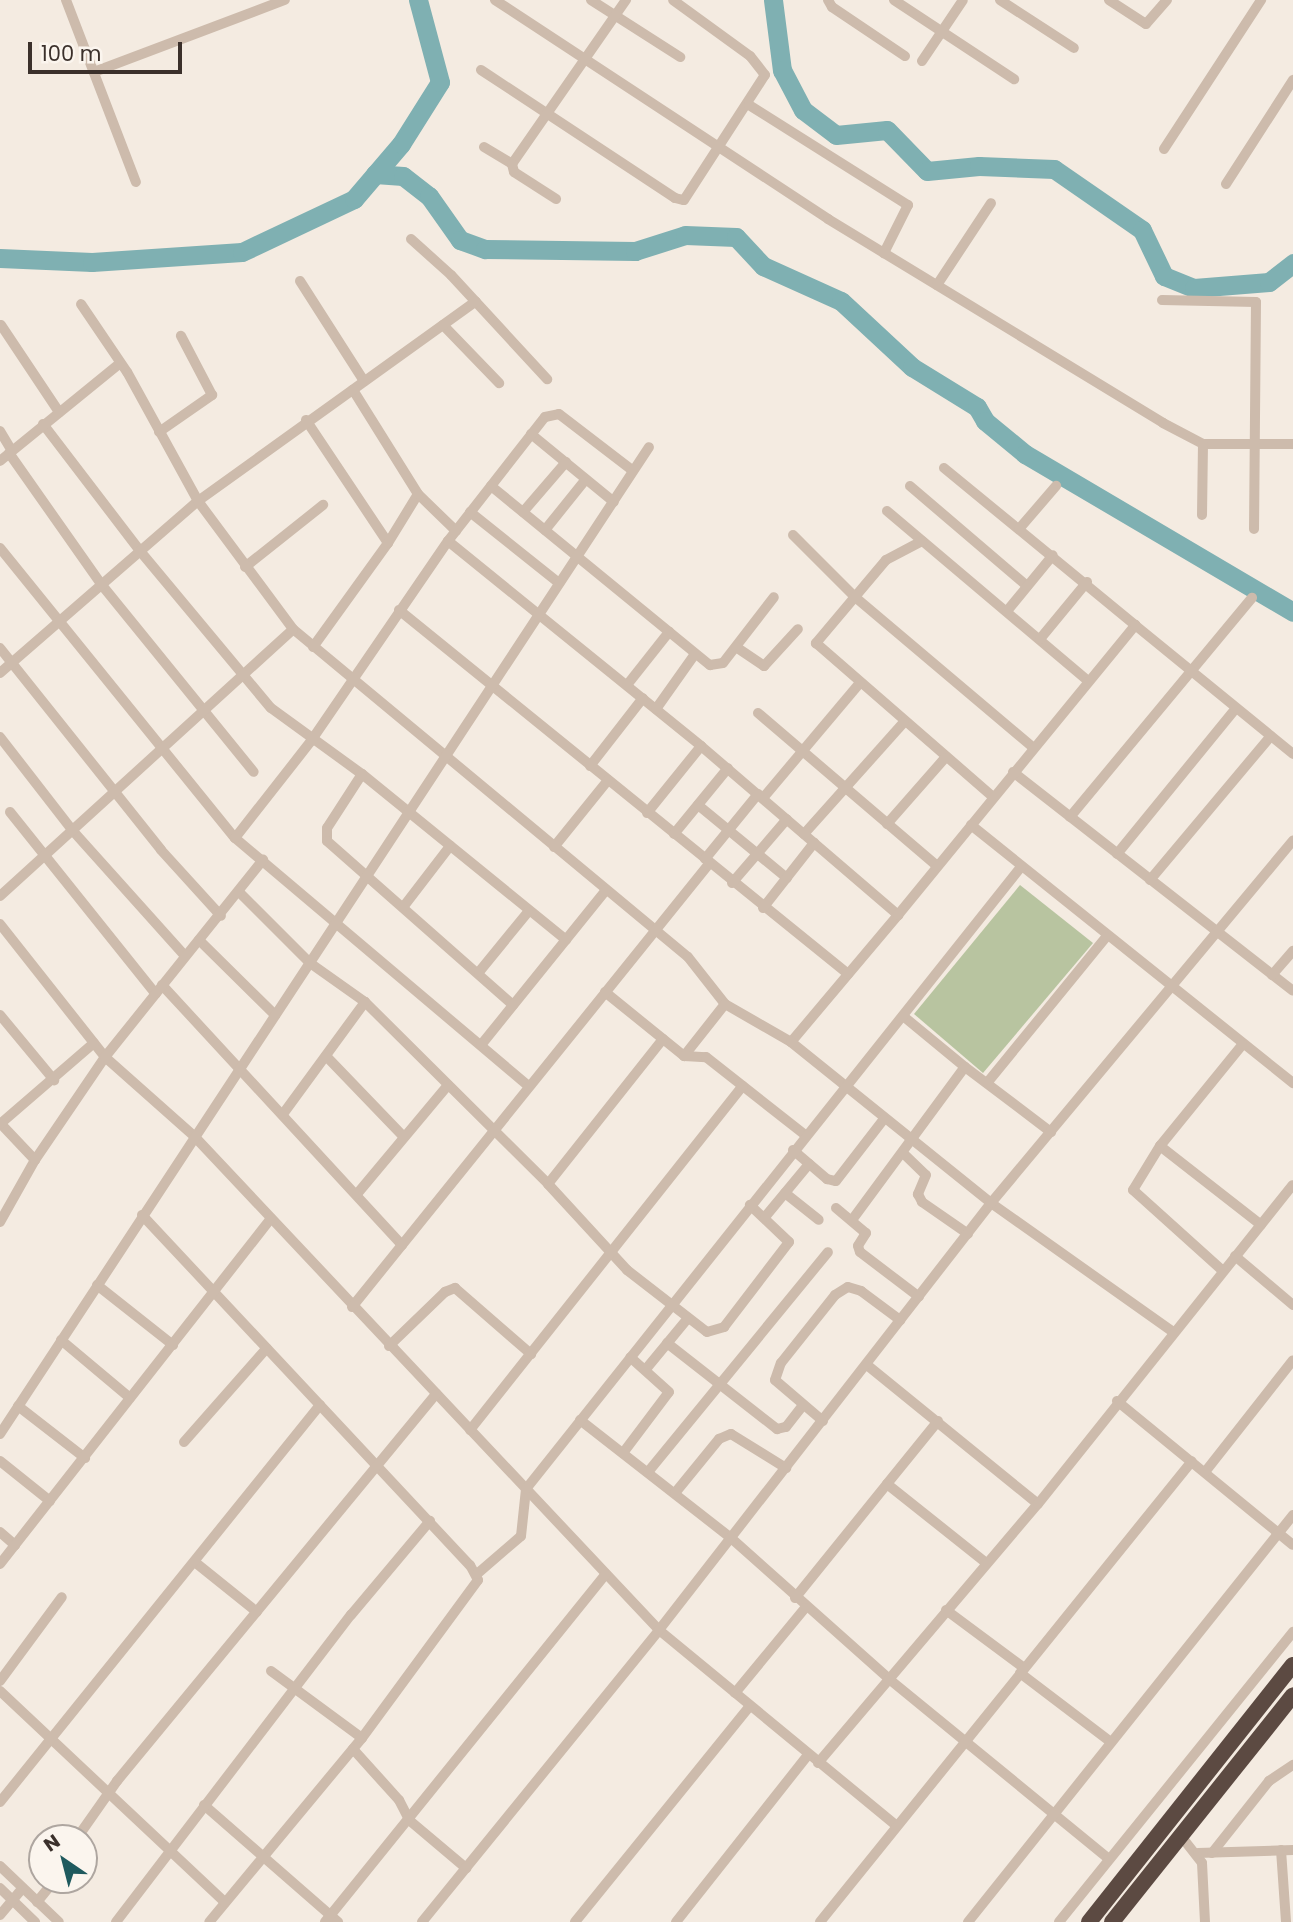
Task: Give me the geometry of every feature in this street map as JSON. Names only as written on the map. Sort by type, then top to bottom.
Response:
[{"type":"highway","points":[[1089,1922],[1293,1665]]},
{"type":"highway","points":[[1111,1922],[1293,1695]]},
{"type":"street","points":[[66,0],[136,182]]},
{"type":"street","points":[[93,72],[285,0]]},
{"type":"street","points":[[495,0],[884,253],[1203,444],[1293,444]]},
{"type":"street","points":[[591,0],[680,57]]},
{"type":"street","points":[[512,164],[626,0]]},
{"type":"street","points":[[481,70],[680,200],[691,193],[764,83],[763,69],[673,0]]},
{"type":"street","points":[[828,0],[832,7],[905,56]]},
{"type":"street","points":[[894,0],[1014,79]]},
{"type":"street","points":[[922,61],[963,0]]},
{"type":"street","points":[[1000,0],[1074,48]]},
{"type":"street","points":[[1108,0],[1146,24],[1167,0]]},
{"type":"street","points":[[1164,149],[1261,0]]},
{"type":"street","points":[[1226,184],[1293,80]]},
{"type":"street","points":[[749,105],[906,204],[908,212],[884,253]]},
{"type":"street","points":[[484,148],[512,164],[514,172],[556,199]]},
{"type":"street","points":[[937,285],[991,203]]},
{"type":"street","points":[[411,239],[476,301],[547,379]]},
{"type":"street","points":[[300,281],[364,381]]},
{"type":"street","points":[[1162,300],[1256,302],[1257,445],[1254,529]]},
{"type":"street","points":[[0,673],[198,501],[306,420],[353,390],[476,301]]},
{"type":"street","points":[[81,304],[120,363],[198,501],[293,629],[446,759],[688,957],[724,1004],[791,1042],[911,1142],[990,1203],[1173,1332]]},
{"type":"street","points":[[443,325],[499,383]]},
{"type":"street","points":[[1,326],[59,412]]},
{"type":"street","points":[[159,432],[206,404],[212,395],[181,336]]},
{"type":"street","points":[[7,455],[120,363]]},
{"type":"street","points":[[353,390],[418,494],[456,531]]},
{"type":"street","points":[[235,838],[311,741],[350,679],[447,541],[545,417],[559,414],[632,470]]},
{"type":"street","points":[[306,420],[388,544]]},
{"type":"street","points":[[43,424],[140,551],[271,708],[311,741],[362,774],[528,912],[566,940]]},
{"type":"street","points":[[0,431],[7,455],[101,584],[254,772]]},
{"type":"street","points":[[531,435],[614,502]]},
{"type":"street","points":[[1202,515],[1203,444]]},
{"type":"street","points":[[0,1434],[336,920],[494,687],[649,447]]},
{"type":"street","points":[[523,512],[566,462]]},
{"type":"street","points":[[944,468],[1087,582],[1135,625],[1293,754]]},
{"type":"street","points":[[545,530],[586,479]]},
{"type":"street","points":[[491,486],[695,654],[716,667],[736,647],[774,597]]},
{"type":"street","points":[[910,486],[1027,586]]},
{"type":"street","points":[[1019,529],[1056,486]]},
{"type":"street","points":[[313,647],[388,544],[418,494]]},
{"type":"street","points":[[245,567],[323,505]]},
{"type":"street","points":[[887,511],[1088,681]]},
{"type":"street","points":[[470,512],[559,583]]},
{"type":"street","points":[[793,534],[855,597],[1034,748]]},
{"type":"street","points":[[447,541],[540,613],[702,746],[898,915]]},
{"type":"street","points":[[922,541],[886,560],[816,643],[993,797]]},
{"type":"street","points":[[0,548],[235,838],[336,920],[528,1086]]},
{"type":"street","points":[[1007,611],[1053,555]]},
{"type":"street","points":[[1040,639],[1087,582]]},
{"type":"street","points":[[1070,817],[1252,598]]},
{"type":"street","points":[[400,610],[732,883],[848,974]]},
{"type":"street","points":[[791,1042],[1135,625]]},
{"type":"street","points":[[0,896],[293,629]]},
{"type":"street","points":[[736,647],[764,666],[798,629]]},
{"type":"street","points":[[627,685],[669,632]]},
{"type":"street","points":[[0,648],[115,792],[220,916]]},
{"type":"street","points":[[656,709],[695,654]]},
{"type":"street","points":[[352,1307],[606,992],[729,830],[802,752],[860,683]]},
{"type":"street","points":[[590,766],[643,698]]},
{"type":"street","points":[[1117,854],[1236,708]]},
{"type":"street","points":[[758,713],[937,866]]},
{"type":"street","points":[[804,834],[904,722]]},
{"type":"street","points":[[1150,880],[1271,736]]},
{"type":"street","points":[[0,737],[73,831],[185,956]]},
{"type":"street","points":[[647,813],[702,746]]},
{"type":"street","points":[[887,824],[945,758]]},
{"type":"street","points":[[674,834],[728,768]]},
{"type":"street","points":[[1013,772],[1293,991]]},
{"type":"street","points":[[362,774],[325,835],[367,876],[479,972],[513,1005]]},
{"type":"street","points":[[554,847],[608,780]]},
{"type":"street","points":[[698,805],[787,878]]},
{"type":"street","points":[[10,812],[44,856],[159,989],[241,1068],[402,1245]]},
{"type":"street","points":[[732,883],[786,819]]},
{"type":"street","points":[[971,825],[1105,937],[1293,1083]]},
{"type":"street","points":[[422,1922],[659,1630],[990,1203],[1293,840]]},
{"type":"street","points":[[763,908],[814,843]]},
{"type":"street","points":[[404,906],[450,846]]},
{"type":"street","points":[[0,1222],[35,1160],[105,1057],[185,956],[240,893],[262,860]]},
{"type":"street","points":[[477,1574],[521,1536],[526,1489],[793,1150],[1021,867]]},
{"type":"street","points":[[481,1045],[606,890]]},
{"type":"street","points":[[240,893],[310,963],[365,1002],[548,1184],[611,1253],[671,1306],[707,1332],[719,1332],[788,1247],[789,1237],[750,1205]]},
{"type":"street","points":[[479,972],[528,912]]},
{"type":"street","points":[[0,924],[105,1057],[194,1136],[352,1307],[659,1630],[897,1826]]},
{"type":"street","points":[[987,1083],[1105,937]]},
{"type":"street","points":[[199,940],[275,1015]]},
{"type":"street","points":[[1272,975],[1293,951]]},
{"type":"street","points":[[606,992],[684,1056],[706,1057],[805,1135]]},
{"type":"street","points":[[284,1114],[365,1002]]},
{"type":"street","points":[[684,1056],[724,1004]]},
{"type":"street","points":[[0,1014],[54,1080]]},
{"type":"street","points":[[903,1016],[1051,1132]]},
{"type":"street","points":[[548,1184],[663,1039]]},
{"type":"street","points":[[35,1160],[0,1124],[94,1043]]},
{"type":"street","points":[[1223,1271],[1133,1190],[1160,1146],[1242,1045]]},
{"type":"street","points":[[326,1056],[404,1137]]},
{"type":"street","points":[[852,1220],[904,1154],[965,1067]]},
{"type":"street","points":[[357,1194],[448,1084]]},
{"type":"street","points":[[470,1430],[743,1086]]},
{"type":"street","points":[[793,1150],[836,1181],[884,1119]]},
{"type":"street","points":[[1160,1146],[1261,1225]]},
{"type":"street","points":[[904,1154],[926,1175],[919,1198],[968,1234]]},
{"type":"street","points":[[765,1217],[809,1164]]},
{"type":"street","points":[[818,1763],[985,1562],[1038,1504],[1293,1185]]},
{"type":"street","points":[[785,1192],[819,1220]]},
{"type":"street","points":[[836,1208],[866,1233],[858,1249],[919,1297]]},
{"type":"street","points":[[142,1215],[477,1574],[477,1588],[362,1738],[209,1922]]},
{"type":"street","points":[[0,1564],[271,1219]]},
{"type":"street","points":[[648,1472],[828,1252]]},
{"type":"street","points":[[1235,1256],[1293,1305]]},
{"type":"street","points":[[97,1285],[173,1345]]},
{"type":"street","points":[[389,1346],[445,1292],[455,1287],[531,1354]]},
{"type":"street","points":[[823,1421],[780,1386],[775,1374],[841,1290],[861,1291],[900,1320]]},
{"type":"street","points":[[646,1369],[688,1318]]},
{"type":"street","points":[[61,1340],[130,1398]]},
{"type":"street","points":[[667,1343],[778,1429],[786,1427],[803,1405]]},
{"type":"street","points":[[184,1442],[267,1348]]},
{"type":"street","points":[[623,1453],[668,1397],[668,1387],[630,1357]]},
{"type":"street","points":[[1205,1472],[1293,1360]]},
{"type":"street","points":[[867,1365],[1038,1504]]},
{"type":"street","points":[[86,1824],[108,1792],[436,1394]]},
{"type":"street","points":[[1118,1401],[1293,1545]]},
{"type":"street","points":[[0,1802],[196,1563],[320,1405]]},
{"type":"street","points":[[18,1406],[85,1458]]},
{"type":"street","points":[[580,1420],[731,1538],[805,1608],[965,1743],[1109,1859]]},
{"type":"street","points":[[795,1598],[939,1421]]},
{"type":"street","points":[[675,1493],[719,1439],[731,1434],[786,1468]]},
{"type":"street","points":[[0,1461],[50,1501]]},
{"type":"street","points":[[820,1922],[1192,1461]]},
{"type":"street","points":[[887,1484],[985,1562]]},
{"type":"street","points":[[968,1922],[1293,1515]]},
{"type":"street","points":[[116,1922],[294,1689],[430,1521]]},
{"type":"street","points":[[0,1532],[15,1545]]},
{"type":"street","points":[[196,1563],[257,1612]]},
{"type":"street","points":[[204,1805],[331,1920],[606,1574]]},
{"type":"street","points":[[0,1681],[62,1597]]},
{"type":"street","points":[[735,1693],[805,1608]]},
{"type":"street","points":[[946,1610],[1111,1742]]},
{"type":"street","points":[[1059,1922],[1293,1632]]},
{"type":"street","points":[[271,1671],[362,1738]]},
{"type":"street","points":[[0,1691],[225,1902]]},
{"type":"street","points":[[575,1922],[750,1706]]},
{"type":"street","points":[[353,1749],[399,1800],[409,1820],[466,1868]]},
{"type":"street","points":[[676,1922],[808,1755]]},
{"type":"street","points":[[1212,1853],[1269,1781],[1293,1765]]},
{"type":"street","points":[[1181,1836],[1198,1853],[1203,1870],[1206,1922]]},
{"type":"street","points":[[1281,1850],[1286,1922]]},
{"type":"street","points":[[1198,1853],[1293,1850]]},
{"type":"street","points":[[0,1866],[59,1922]]},
{"type":"street","points":[[0,1888],[36,1922]]},
{"type":"street","points":[[0,1915],[23,1888]]},
{"type":"street","points":[[37,1902],[44,1894]]},
{"type":"green space","points":[[1020,885],[1093,943],[983,1073],[914,1014]]},
{"type":"waterway","points":[[0,258],[92,262],[242,252],[354,199],[401,144],[440,82],[418,0]]},
{"type":"waterway","points":[[773,0],[782,70],[803,110],[836,135],[887,130],[927,171],[979,166],[1054,169],[1142,230],[1164,276],[1194,288],[1269,282],[1293,263]]},
{"type":"waterway","points":[[375,174],[403,176],[429,196],[460,240],[485,249],[635,251],[685,235],[736,237],[763,266],[841,301],[912,367],[977,407],[985,421],[1025,454],[1293,612]]}]
